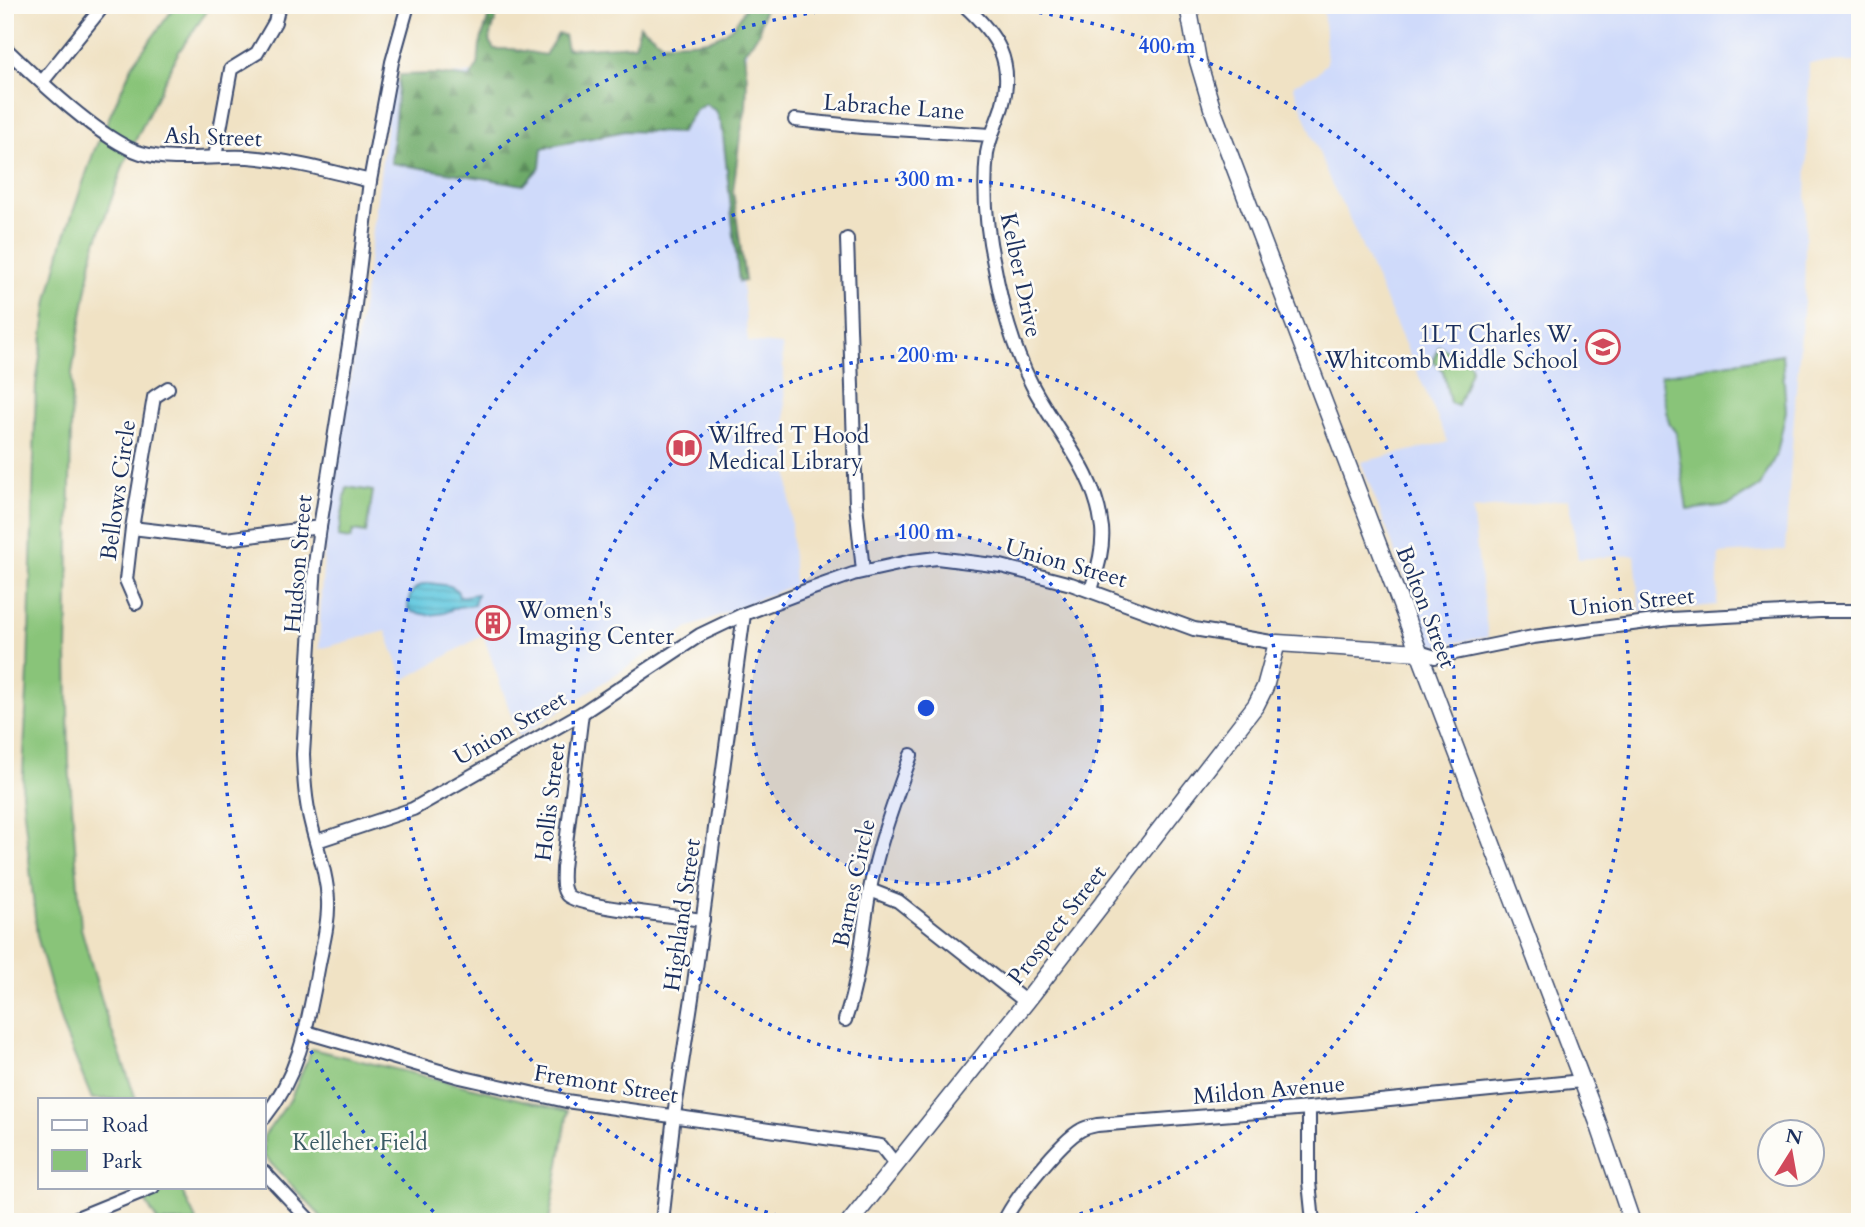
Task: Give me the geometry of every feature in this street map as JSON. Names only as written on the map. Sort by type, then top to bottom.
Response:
[{"type":"main road","name":"Bolton Street","points":[[1188,5],[1198,61],[1212,108],[1607,1145],[1632,1222]]},
{"type":"main road","name":"Union Street","points":[[1277,643],[1419,652]]},
{"type":"main road","name":"Prospect Street","points":[[850,1222],[1026,1002],[1256,705],[1265,687],[1277,643]]},
{"type":"street","points":[[42,82],[104,5]]},
{"type":"street","points":[[215,157],[231,69],[257,53],[275,22],[279,5]]},
{"type":"street","name":"Hudson Street","points":[[266,1115],[288,1083],[306,1032],[328,911],[326,879],[307,804],[303,754],[315,564],[351,336],[370,181],[392,62],[408,5]]},
{"type":"street","name":"Kelber Drive","points":[[964,5],[997,40],[1005,64],[1007,88],[990,135],[985,207],[1001,301],[1010,336],[1050,417],[1072,448],[1089,479],[1097,504],[1102,529],[1100,558],[1091,590]]},
{"type":"street","name":"Ash Street","points":[[5,48],[110,137],[130,149],[162,157],[248,157],[279,161],[370,181]]},
{"type":"street","name":"Labrache Lane","points":[[795,120],[990,135]]},
{"type":"street","points":[[848,239],[856,504],[863,571]]},
{"type":"street","name":"Bellows Circle","points":[[136,603],[126,580],[132,528],[154,397],[168,388]]},
{"type":"street","points":[[132,528],[226,539],[320,527]]},
{"type":"street","name":"Union Street","points":[[317,841],[413,809],[582,713],[699,635],[744,614],[863,571],[937,558],[1000,566],[1091,590],[1194,629],[1277,643]]},
{"type":"street","name":"Union Street","points":[[1419,652],[1435,657],[1532,638],[1670,619],[1860,611]]},
{"type":"street","name":"Highland Street","points":[[662,1222],[674,1115],[744,614]]},
{"type":"street","name":"Hollis Street","points":[[582,713],[563,868],[567,895],[574,901],[703,920]]},
{"type":"street","name":"Barnes Circle","points":[[845,1020],[854,992],[881,836],[911,755]]},
{"type":"street","points":[[870,890],[898,901],[1026,1002]]},
{"type":"street","name":"Fremont Street","points":[[306,1032],[513,1090],[566,1101],[881,1146],[895,1165]]},
{"type":"street","name":"Mildon Avenue","points":[[1004,1222],[1022,1192],[1064,1144],[1081,1130],[1118,1122],[1309,1108],[1582,1081]]},
{"type":"street","points":[[1309,1108],[1309,1182],[1313,1222]]},
{"type":"street","points":[[266,1174],[311,1222]]},
{"type":"street","points":[[67,1222],[151,1188]]},
{"type":"shaded area","name":"1LT Charles W. Whitcomb Middle School","points":[[1323,5],[1860,5],[1860,62],[1809,63],[1804,302],[1785,550],[1719,554],[1717,605],[1640,612],[1635,555],[1578,559],[1569,499],[1472,510],[1488,637],[1437,646],[1430,643],[1361,462],[1448,442],[1347,213],[1330,181],[1293,85],[1316,74],[1327,63]]},
{"type":"shaded area","points":[[749,39],[727,171],[736,223],[748,342],[782,345],[794,585],[686,629],[519,737],[483,635],[404,680],[386,631],[319,649],[327,522],[366,283],[392,82]]},
{"type":"green space","points":[[176,5],[211,5],[178,53],[124,164],[94,248],[72,372],[67,653],[69,763],[81,928],[106,1015],[136,1098],[92,1098],[62,1026],[37,936],[22,793],[36,384],[48,300],[62,244],[94,151],[133,64]]},
{"type":"green space","points":[[492,5],[500,5],[489,41],[494,49],[512,49],[545,55],[558,34],[564,35],[567,49],[635,45],[640,25],[662,43],[712,39],[731,28],[746,5],[765,5],[759,33],[744,52],[746,108],[733,191],[745,281],[739,282],[722,126],[716,111],[705,104],[695,111],[680,133],[625,131],[542,148],[540,167],[524,185],[391,163],[399,75],[437,74],[470,78],[478,65],[480,44]]},
{"type":"green space","points":[[1439,346],[1471,364],[1458,406],[1450,403],[1443,371],[1433,361]]},
{"type":"green space","points":[[1782,354],[1786,411],[1777,453],[1760,486],[1729,505],[1687,510],[1676,433],[1669,423],[1661,375]]},
{"type":"green space","points":[[347,487],[373,491],[366,533],[353,531],[351,539],[338,537]]},
{"type":"green space","name":"Kelleher Field","points":[[312,1049],[568,1111],[549,1222],[326,1222],[266,1158],[266,1133],[290,1100]]},
{"type":"green space","points":[[138,1188],[180,1188],[197,1222],[158,1222]]},
{"type":"water","points":[[429,583],[450,586],[457,590],[459,597],[477,594],[474,605],[429,615],[408,609],[413,591]]},
{"type":"place","name":"1LT Charles W. Whitcomb Middle School","points":[[1603,347]]},
{"type":"place","name":"Wilfred T Hood Medical Library","points":[[684,448]]},
{"type":"place","name":"Women's Imaging Center","points":[[493,623]]}]
